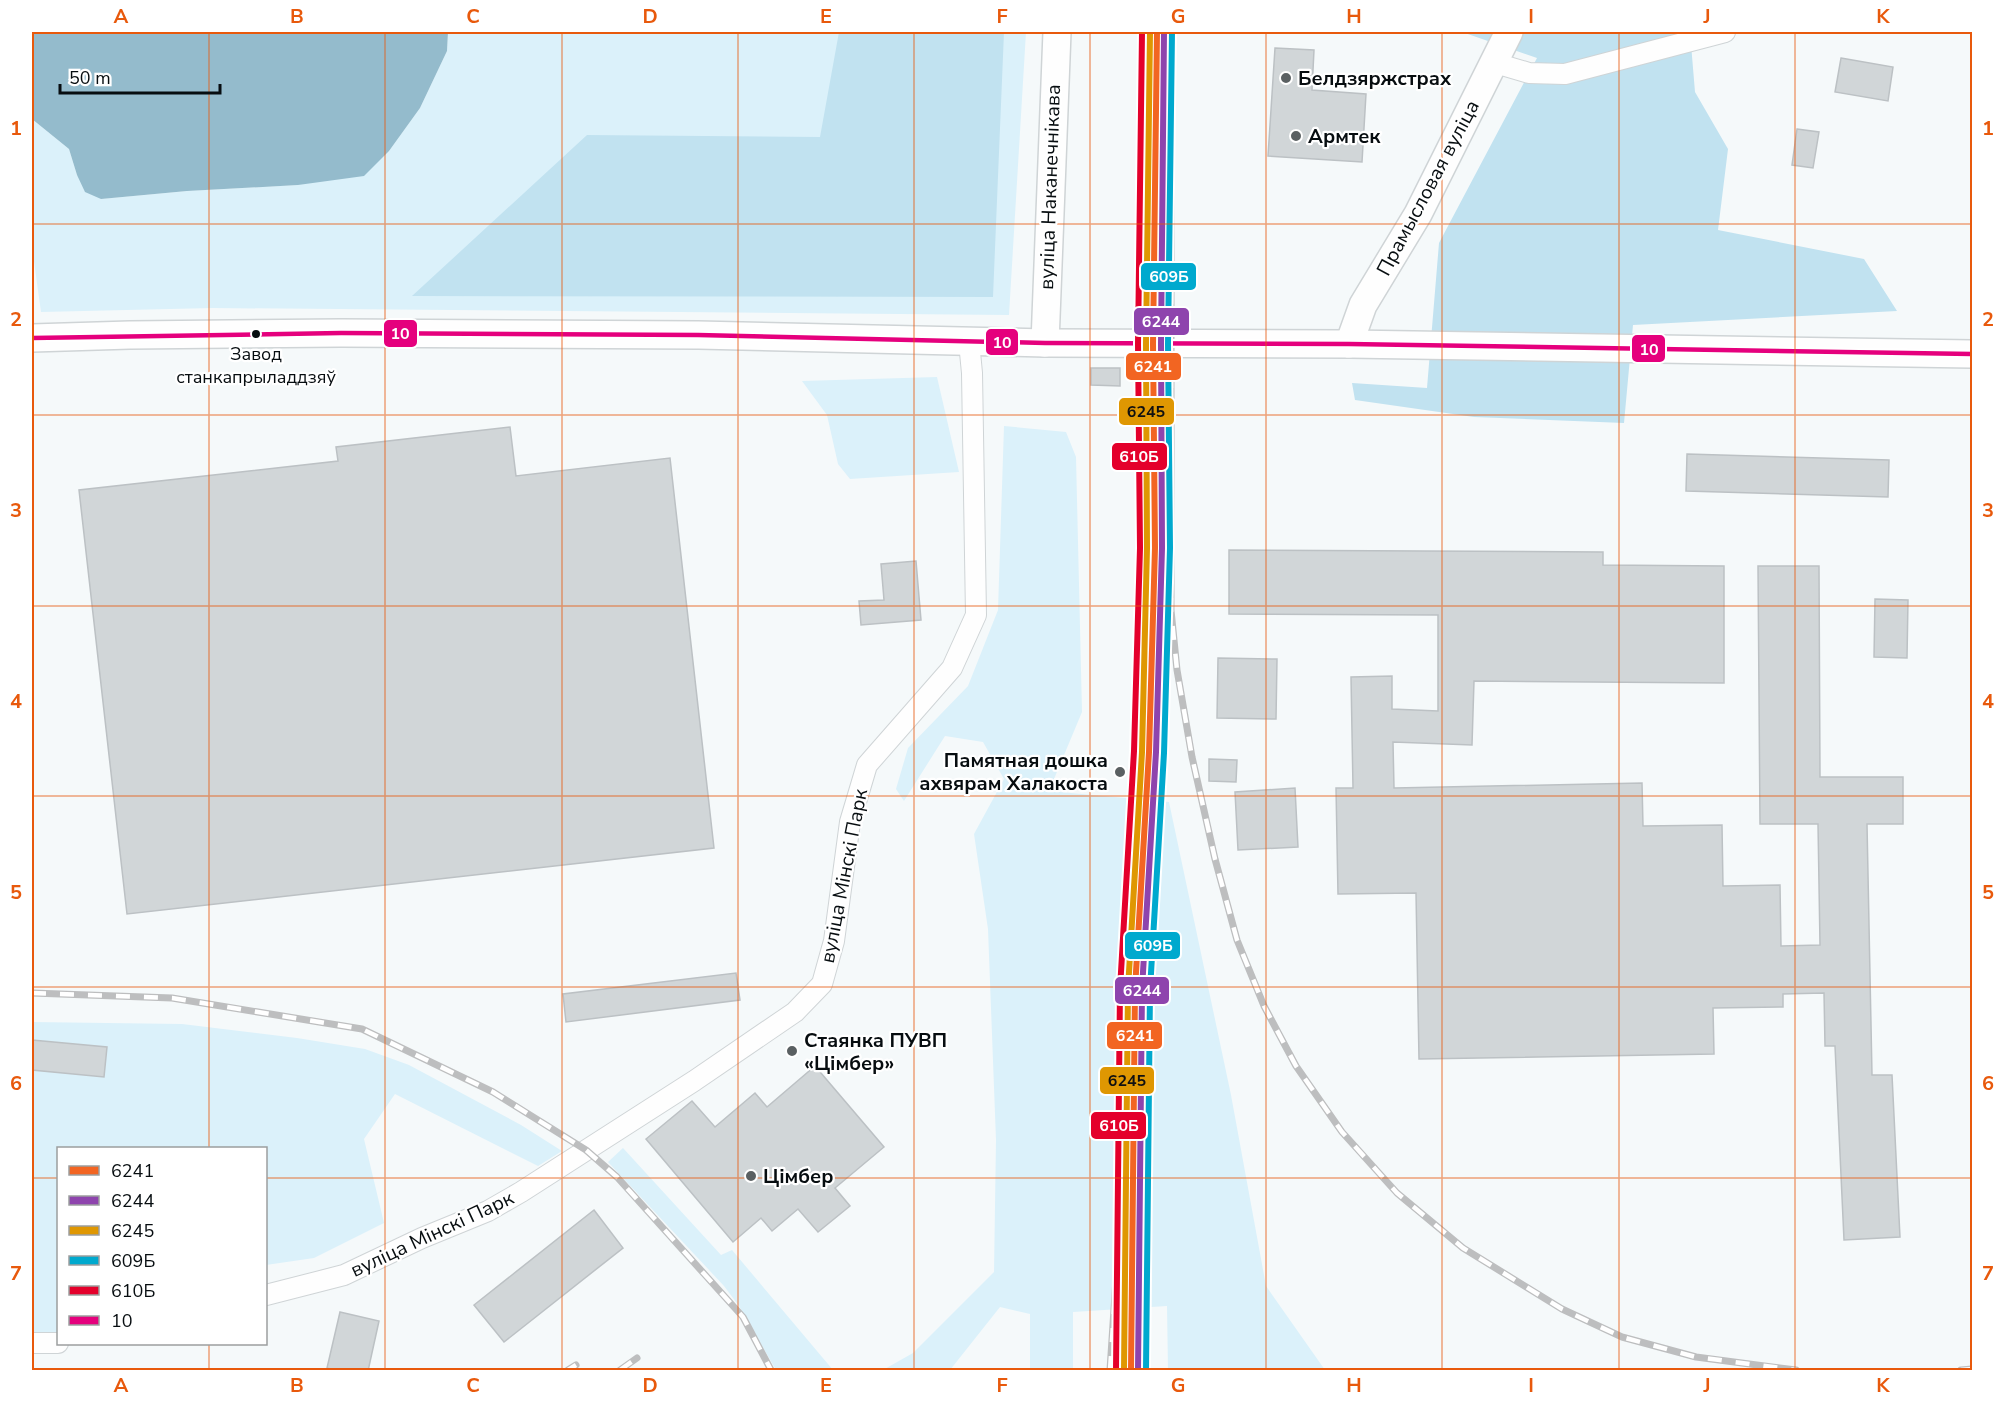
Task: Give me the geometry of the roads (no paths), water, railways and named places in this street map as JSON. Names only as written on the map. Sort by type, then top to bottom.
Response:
[{"type":"main road","name":"вуліца Наканечнікава","points":[[1045,343],[1057,32]]},
{"type":"main road","name":"Прамысловая вуліца","points":[[1349,344],[1363,305],[1418,214],[1509,32]]},
{"type":"main road","points":[[32,338],[353,333],[698,335],[969,342],[1349,344],[1972,354]]},
{"type":"street","points":[[1495,63],[1529,73],[1565,75],[1725,32]]},
{"type":"street","name":"вуліца Мінскі Парк","points":[[267,1295],[344,1275],[422,1238],[488,1211],[694,1082],[795,1012],[822,984],[834,941],[850,822],[867,765],[952,668],[976,615],[972,373],[969,342]]},
{"type":"street","points":[[32,1343],[57,1343]]},
{"type":"railway","points":[[1171,38],[1171,610],[1177,670],[1192,757],[1215,859],[1237,940],[1264,1006],[1296,1066],[1342,1132],[1397,1193],[1463,1248],[1562,1309],[1622,1337],[1696,1357],[1796,1370]]},
{"type":"railway","points":[[1110,1370],[1135,989]]},
{"type":"railway","points":[[32,993],[172,998],[362,1029],[493,1092],[586,1150],[617,1177],[743,1317],[771,1370]]},
{"type":"railway","points":[[620,1370],[637,1358]]},
{"type":"railway","points":[[568,1370],[576,1365]]},
{"type":"railway","points":[[1961,1370],[1972,1369]]},
{"type":"place","name":"Белдзяржстрах","points":[[1286,78]]},
{"type":"place","name":"Армтек","points":[[1296,136]]},
{"type":"place","name":"Завод станкапрыладдзяў","points":[[256,334]]},
{"type":"place","name":"Памятная дошка ахвярам Халакоста","points":[[1120,772]]},
{"type":"place","name":"Стаянка ПУВП «Цімбер»","points":[[792,1051]]},
{"type":"place","name":"Цімбер","points":[[751,1176]]}]
